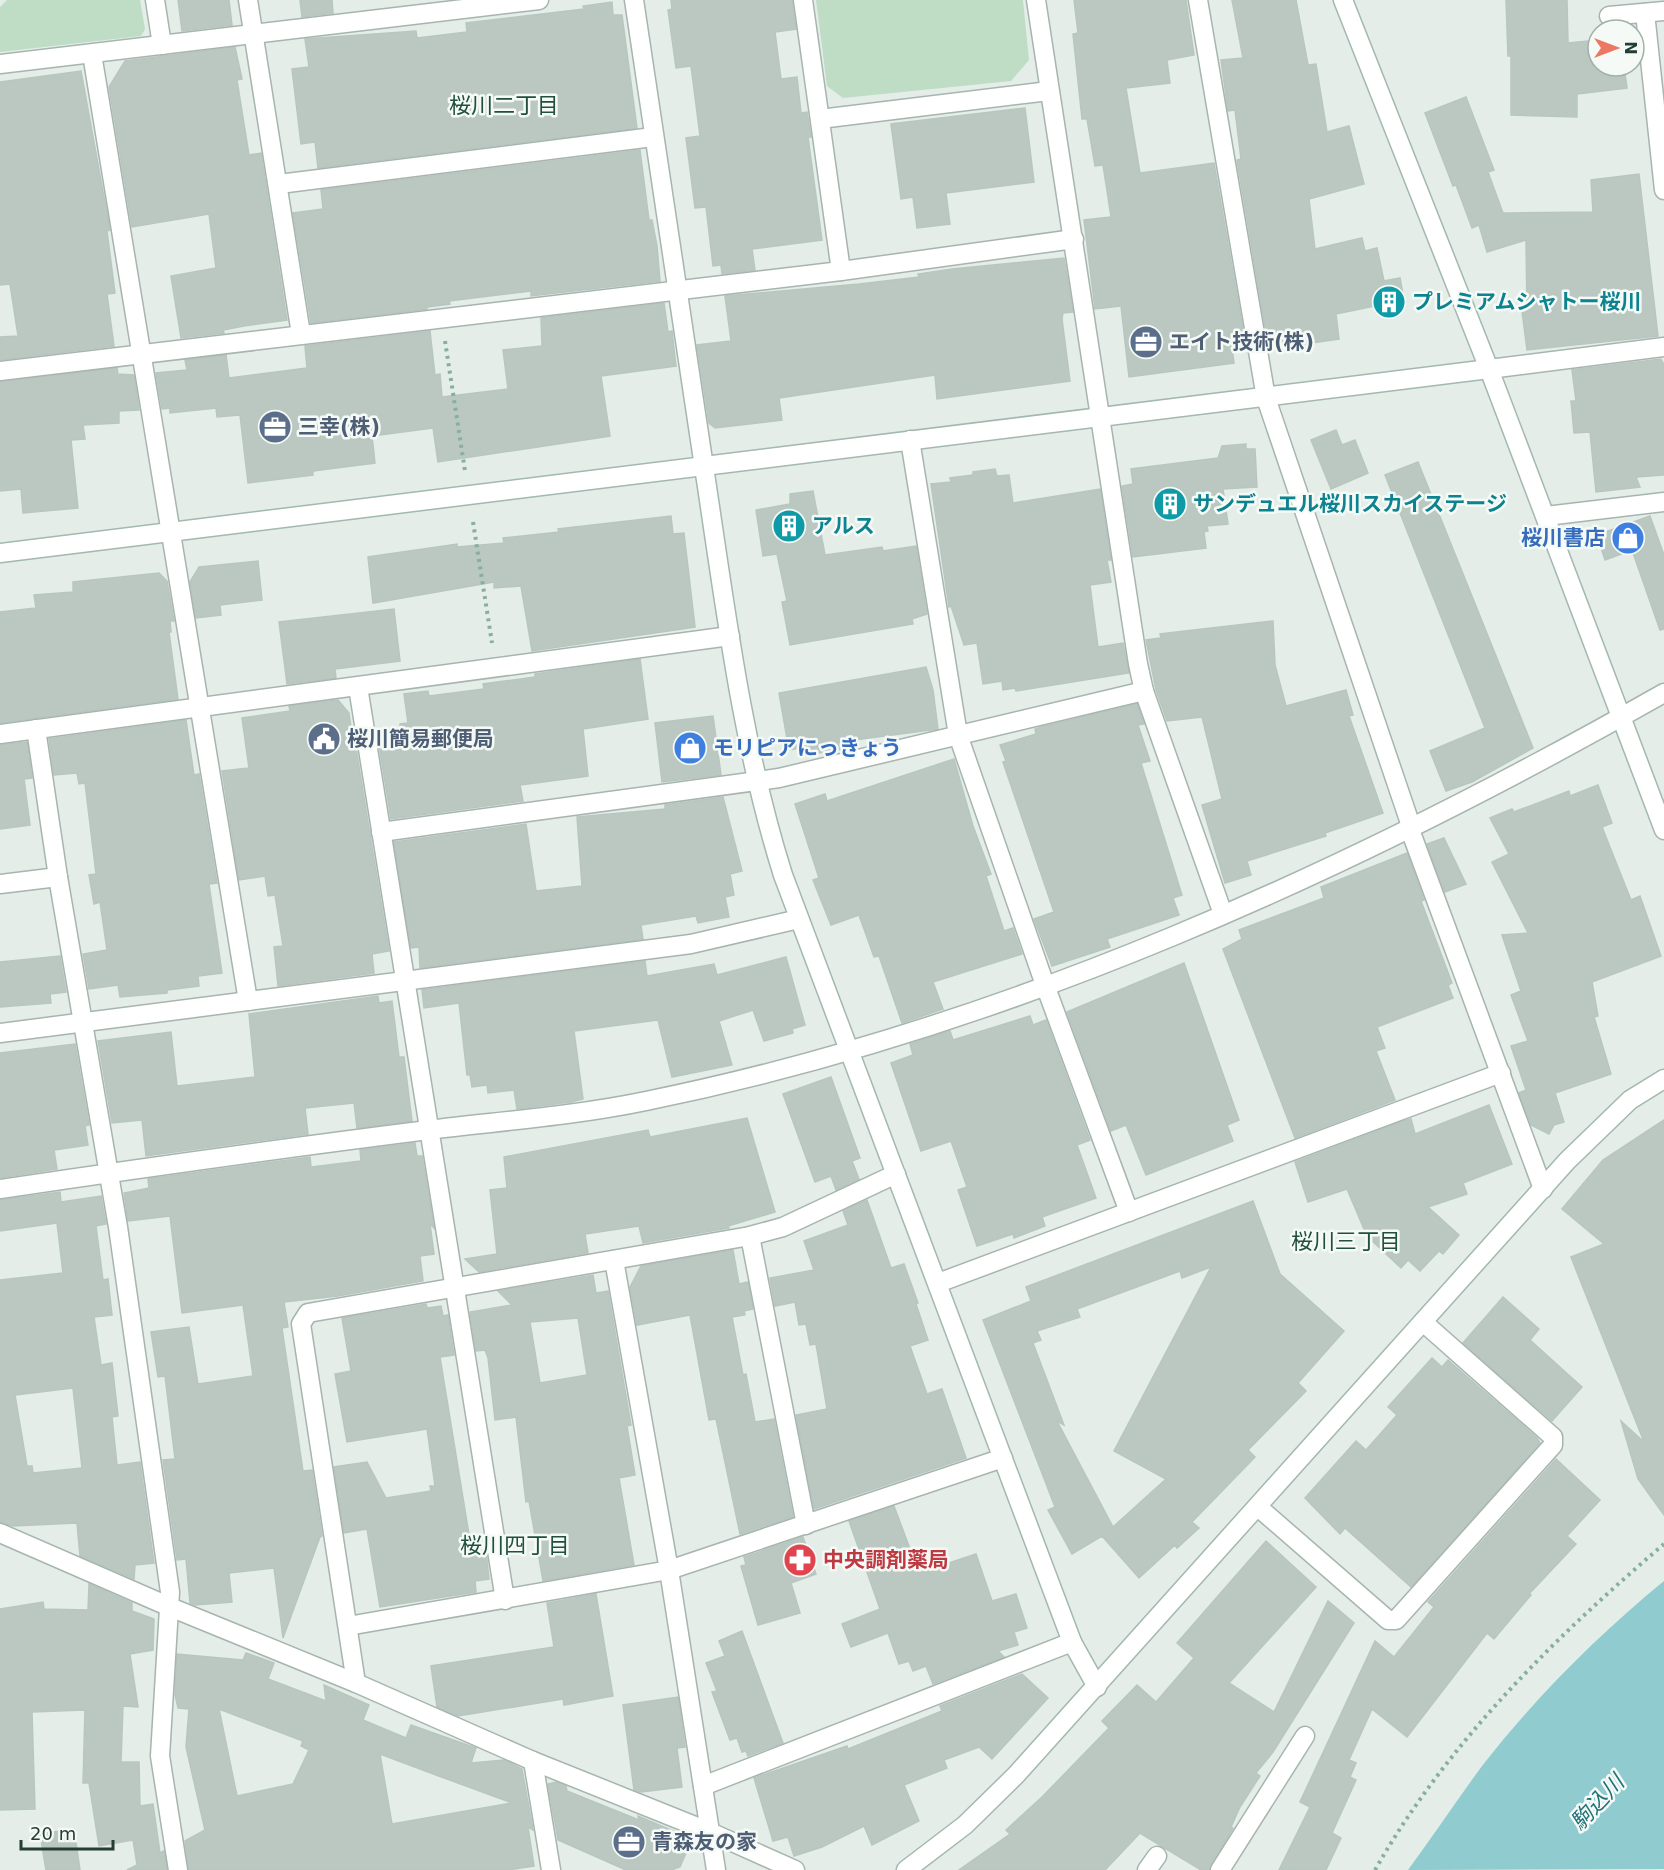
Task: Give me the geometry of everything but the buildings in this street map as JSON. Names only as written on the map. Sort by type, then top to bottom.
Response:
[{"type":"street","points":[[155,0],[162,45]]},
{"type":"street","points":[[248,0],[301,334]]},
{"type":"street","points":[[0,63],[539,0]]},
{"type":"street","points":[[634,0],[730,636],[756,782],[771,838],[848,1052],[938,1283],[1071,1642],[1097,1687]]},
{"type":"street","points":[[803,0],[841,271]]},
{"type":"street","points":[[1036,0],[1102,418],[1117,538],[1144,691],[1223,914]]},
{"type":"street","points":[[1198,0],[1266,399],[1410,826],[1543,1189]]},
{"type":"street","points":[[1344,0],[1546,516],[1621,717],[1659,800],[1664,830]]},
{"type":"street","points":[[1609,16],[1664,11]]},
{"type":"street","points":[[1644,13],[1664,190]]},
{"type":"street","points":[[92,54],[173,532],[248,1001]]},
{"type":"street","points":[[820,119],[1049,92]]},
{"type":"street","points":[[279,184],[653,137]]},
{"type":"street","points":[[0,371],[841,271],[1074,239]]},
{"type":"street","points":[[0,553],[910,440],[1266,399],[1664,347]]},
{"type":"street","points":[[910,440],[958,735],[1045,985],[1129,1212]]},
{"type":"street","points":[[1546,516],[1664,502]]},
{"type":"street","points":[[0,734],[730,636]]},
{"type":"street","points":[[357,687],[505,1600]]},
{"type":"street","points":[[381,831],[756,782],[1144,691]]},
{"type":"street","points":[[0,1189],[430,1130],[606,1109],[720,1085],[848,1052],[1045,985],[1223,914],[1410,826],[1664,693]]},
{"type":"street","points":[[36,729],[58,877],[110,1173],[170,1592],[160,1756],[178,1870]]},
{"type":"street","points":[[0,884],[58,877]]},
{"type":"street","points":[[0,1033],[691,944],[799,919]]},
{"type":"street","points":[[938,1283],[1501,1073]]},
{"type":"street","points":[[906,1870],[964,1825],[993,1798],[1097,1687],[1588,1138],[1630,1100],[1664,1079]]},
{"type":"street","points":[[356,1683],[301,1324],[308,1313],[750,1236],[783,1227],[896,1174]]},
{"type":"street","points":[[750,1236],[806,1525]]},
{"type":"street","points":[[614,1260],[669,1570],[716,1870]]},
{"type":"street","points":[[1258,1507],[1388,1620],[1396,1620],[1553,1445],[1553,1437],[1423,1322]]},
{"type":"street","points":[[348,1626],[669,1570],[1003,1458]]},
{"type":"street","points":[[0,1533],[170,1607],[356,1683],[534,1761],[710,1832],[795,1870]]},
{"type":"street","points":[[703,1786],[1071,1642]]},
{"type":"street","points":[[1220,1870],[1305,1736]]},
{"type":"street","points":[[534,1761],[551,1870]]},
{"type":"path","points":[[442,318],[465,471]]},
{"type":"path","points":[[473,522],[496,668]]},
{"type":"path","points":[[1375,1870],[1443,1770],[1505,1696],[1608,1591],[1664,1544]]},
{"type":"green space","points":[[7,0],[140,0],[145,29],[141,36],[0,52],[0,7]]},
{"type":"green space","points":[[816,0],[1023,0],[1029,60],[1011,81],[843,98],[827,86]]},
{"type":"water","name":"駒込川","points":[[1664,1581],[1664,1869],[1408,1870],[1482,1766],[1545,1692],[1591,1645]]},
{"type":"place","name":"プレミアムシャトー桜川","points":[[1389,302]]},
{"type":"place","name":"エイト技術(株)","points":[[1146,342]]},
{"type":"place","name":"三幸(株)","points":[[275,427]]},
{"type":"place","name":"サンデュエル桜川スカイステージ","points":[[1170,504]]},
{"type":"place","name":"アルス","points":[[789,526]]},
{"type":"place","name":"桜川書店","points":[[1628,538]]},
{"type":"place","name":"桜川簡易郵便局","points":[[324,739]]},
{"type":"place","name":"モリピアにっきょう","points":[[690,748]]},
{"type":"place","name":"中央調剤薬局","points":[[800,1560]]},
{"type":"place","name":"青森友の家","points":[[629,1842]]},
{"type":"district","name":"桜川二丁目","points":[[504,105]]},
{"type":"district","name":"桜川三丁目","points":[[1346,1241]]},
{"type":"district","name":"桜川四丁目","points":[[515,1545]]}]
